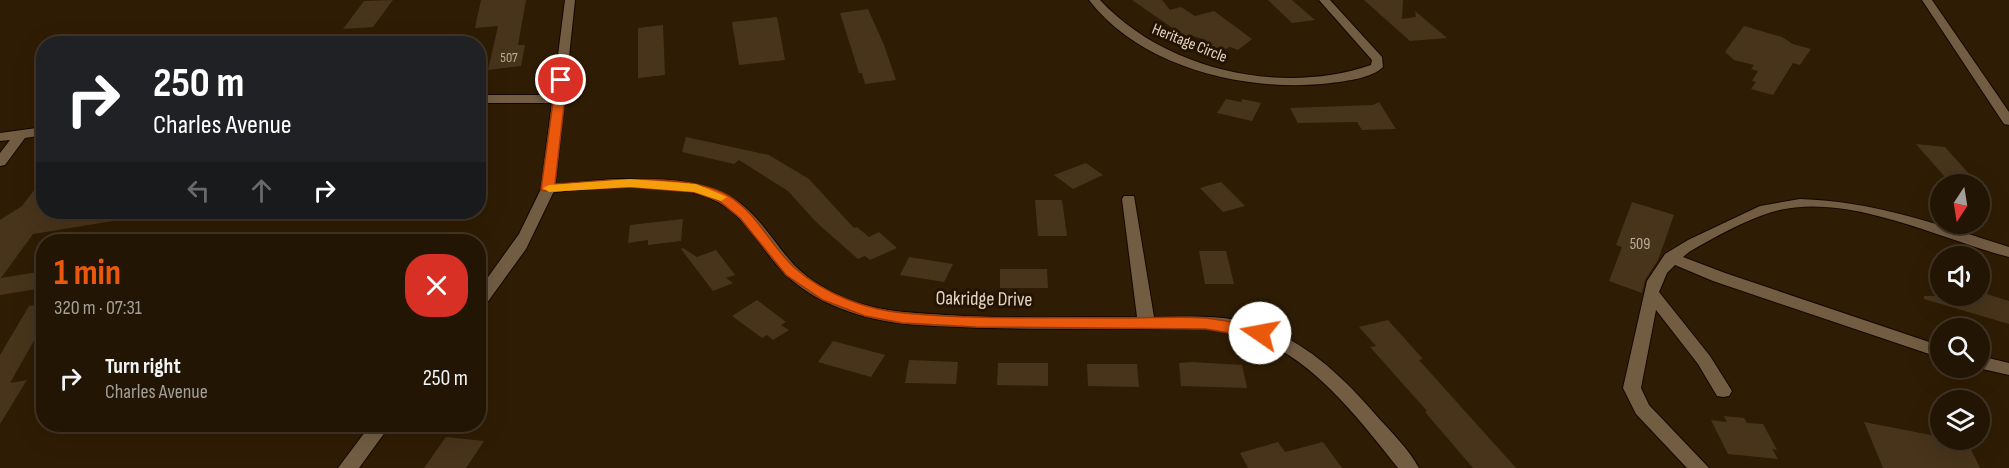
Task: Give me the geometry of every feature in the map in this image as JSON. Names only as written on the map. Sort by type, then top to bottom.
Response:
[{"type":"street","points":[[486,293],[512,261],[538,216],[548,189],[570,0]]},
{"type":"street","name":"Heritage Circle","points":[[1094,0],[1118,25],[1143,41],[1226,75],[1296,82],[1338,80],[1356,76],[1377,67],[1378,60],[1324,0]]},
{"type":"street","points":[[1927,0],[2009,121]]},
{"type":"street","points":[[486,99],[559,99]]},
{"type":"street","points":[[0,137],[36,132]]},
{"type":"street","points":[[0,162],[21,134]]},
{"type":"street","name":"Oakridge Drive","points":[[548,189],[630,183],[696,188],[723,198],[745,215],[791,272],[828,297],[865,311],[902,318],[976,322],[1146,322],[1232,326],[1260,333],[1305,355],[1339,383],[1409,468]]},
{"type":"street","points":[[1128,199],[1146,322]]},
{"type":"street","points":[[1699,468],[1642,409],[1632,387],[1654,282],[1670,257],[1693,243],[1772,207],[1803,203],[1879,212],[2009,252]]},
{"type":"street","points":[[1670,257],[1719,277],[1930,348]]},
{"type":"street","points":[[1651,293],[1704,360],[1723,391]]},
{"type":"street","points":[[1990,364],[2009,369]]},
{"type":"street","points":[[348,468],[376,432]]},
{"type":"building","points":[[393,0],[373,27],[343,29],[364,1]]},
{"type":"building","points":[[481,0],[526,0],[518,45],[525,45],[521,66],[488,70],[498,26],[475,28]]},
{"type":"building","points":[[1132,0],[1162,0],[1170,10],[1181,7],[1195,16],[1214,11],[1252,39],[1238,50],[1230,47],[1223,50],[1202,43],[1206,40],[1190,35],[1187,38]]},
{"type":"building","points":[[1268,0],[1292,0],[1315,20],[1292,23]]},
{"type":"building","points":[[1364,0],[1403,0],[1402,19],[1416,17],[1415,11],[1447,38],[1410,41]]},
{"type":"building","points":[[868,9],[896,80],[865,84],[862,73],[859,73],[840,13]]},
{"type":"building","points":[[777,17],[785,60],[739,65],[732,22]]},
{"type":"building","points":[[663,25],[665,75],[638,78],[638,28]]},
{"type":"building","points":[[1744,26],[1782,37],[1793,44],[1811,49],[1800,65],[1793,63],[1773,95],[1751,89],[1756,82],[1752,81],[1758,71],[1751,69],[1754,65],[1734,60],[1725,52]]},
{"type":"building","points":[[1226,99],[1241,102],[1242,99],[1261,103],[1252,121],[1217,113]]},
{"type":"building","points":[[1379,102],[1396,129],[1362,130],[1357,122],[1298,123],[1290,108],[1373,105]]},
{"type":"building","points":[[686,137],[769,155],[809,179],[854,228],[857,227],[869,237],[879,232],[897,248],[870,260],[865,256],[858,259],[816,222],[788,191],[739,160],[734,164],[682,152]]},
{"type":"building","points":[[1916,144],[1945,147],[1969,174],[1942,174]]},
{"type":"building","points":[[1086,163],[1103,175],[1073,189],[1054,175]]},
{"type":"building","points":[[1221,182],[1245,206],[1223,212],[1200,188]]},
{"type":"building","points":[[36,188],[36,219],[113,219],[113,221],[33,234],[1,278],[36,272],[36,289],[0,295],[0,220],[22,206]]},
{"type":"building","points":[[1035,200],[1062,200],[1067,236],[1038,236]]},
{"type":"building","points":[[1632,202],[1674,215],[1658,260],[1645,280],[1642,293],[1609,281],[1622,247],[1616,245]]},
{"type":"building","points":[[683,219],[681,241],[648,245],[648,240],[628,243],[630,225]]},
{"type":"building","points":[[681,249],[697,257],[716,250],[735,275],[726,278],[733,283],[713,291]]},
{"type":"building","points":[[1199,251],[1226,251],[1234,284],[1205,284]]},
{"type":"building","points":[[909,257],[953,264],[944,282],[900,275]]},
{"type":"building","points":[[1000,269],[1047,269],[1048,288],[1000,288]]},
{"type":"building","points":[[1990,295],[2009,301],[2009,324],[1948,306],[1990,306]]},
{"type":"building","points":[[1924,296],[1930,296],[1930,301],[1924,299]]},
{"type":"building","points":[[757,300],[786,322],[781,325],[789,330],[773,340],[767,335],[762,338],[732,316]]},
{"type":"building","points":[[36,305],[36,337],[10,383],[27,380],[0,424],[0,355],[29,306]]},
{"type":"building","points":[[1388,320],[1423,359],[1419,360],[1516,468],[1473,468],[1425,412],[1427,411],[1370,347],[1376,346],[1359,327]]},
{"type":"building","points":[[833,341],[885,355],[871,377],[818,362]]},
{"type":"building","points":[[909,360],[958,362],[956,384],[905,383]]},
{"type":"building","points":[[998,363],[1048,363],[1048,386],[997,385]]},
{"type":"building","points":[[1179,363],[1242,365],[1247,388],[1181,386]]},
{"type":"building","points":[[1087,364],[1137,364],[1139,387],[1088,386]]},
{"type":"building","points":[[1724,416],[1744,418],[1747,423],[1763,424],[1777,450],[1772,449],[1778,459],[1728,454],[1711,420],[1727,422]]},
{"type":"building","points":[[1864,422],[1930,435],[1930,450],[1971,450],[1980,468],[1883,468]]},
{"type":"building","points":[[446,437],[484,441],[466,468],[424,468]]},
{"type":"building","points":[[1278,442],[1285,452],[1323,442],[1342,468],[1248,468],[1240,453]]},
{"type":"slow traffic","points":[[549,188],[630,183],[696,188],[721,197]]},
{"type":"route","points":[[561,80],[548,189],[630,183],[696,188],[723,198],[745,215],[791,272],[828,297],[865,311],[902,318],[976,322],[1206,323],[1260,333]]}]
